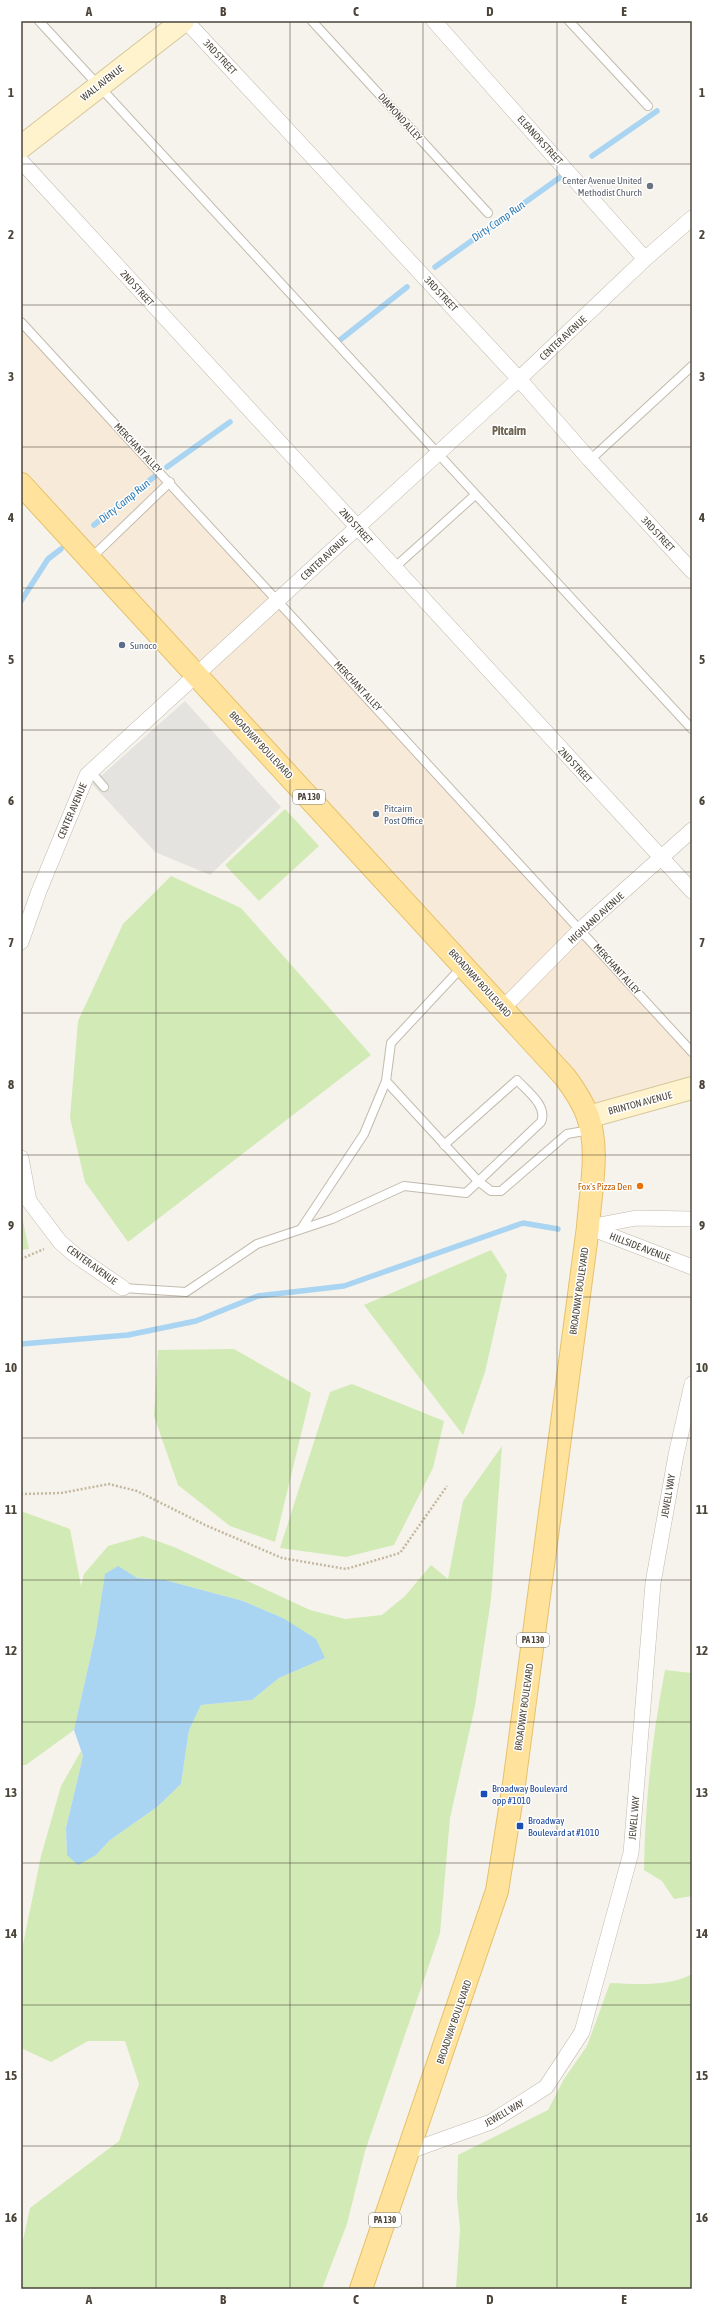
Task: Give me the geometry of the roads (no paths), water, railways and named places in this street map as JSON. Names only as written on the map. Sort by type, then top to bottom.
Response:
[{"type":"main road","name":"BROADWAY BOULEVARD","points":[[21,484],[464,965],[565,1077],[578,1095],[590,1123],[593,1156],[588,1228],[514,1784],[497,1891],[410,2151],[361,2289]]},
{"type":"street","name":"WALL AVENUE","points":[[21,147],[99,85],[184,21]]},
{"type":"street","name":"3RD STREET","points":[[184,21],[520,379],[590,460],[692,571]]},
{"type":"street","name":"ELEANOR STREET","points":[[434,21],[645,259]]},
{"type":"street","name":"2ND STREET","points":[[21,161],[692,891]]},
{"type":"street","name":"CENTER AVENUE","points":[[21,942],[42,883],[87,775],[520,379],[645,259],[692,218]]},
{"type":"street","name":"HIGHLAND AVENUE","points":[[503,1008],[581,929],[662,859],[692,830]]},
{"type":"street","name":"BRINTON AVENUE","points":[[590,1123],[692,1088]]},
{"type":"street","name":"CENTER AVENUE","points":[[21,1158],[28,1201],[60,1242],[75,1255],[123,1288]]},
{"type":"street","points":[[588,1228],[636,1218],[692,1220]]},
{"type":"street","name":"HILLSIDE AVENUE","points":[[588,1228],[692,1267]]},
{"type":"street","name":"JEWELL WAY","points":[[410,2151],[491,2122],[546,2087],[582,2032],[631,1853],[653,1583],[692,1384]]},
{"type":"lane","points":[[39,21],[692,729]]},
{"type":"lane","name":"DIAMOND ALLEY","points":[[312,21],[488,213]]},
{"type":"lane","points":[[569,21],[648,106]]},
{"type":"lane","name":"MERCHANT ALLEY","points":[[21,322],[279,600],[692,1052]]},
{"type":"lane","points":[[590,460],[692,366]]},
{"type":"lane","points":[[90,559],[170,482]]},
{"type":"lane","points":[[394,568],[475,495]]},
{"type":"lane","points":[[91,772],[104,787]]},
{"type":"lane","points":[[301,1229],[364,1134],[386,1081],[391,1043],[464,965]]},
{"type":"lane","points":[[123,1288],[186,1292],[257,1244],[332,1219],[404,1186],[466,1193],[541,1122],[544,1116],[542,1108],[517,1080],[444,1145]]},
{"type":"lane","points":[[386,1081],[478,1181],[491,1191],[501,1191],[566,1134],[590,1123]]},
{"type":"water","points":[[118,1566],[137,1578],[165,1580],[243,1601],[283,1618],[316,1639],[325,1658],[279,1678],[252,1700],[201,1705],[189,1730],[181,1784],[157,1807],[110,1840],[96,1855],[78,1865],[67,1855],[66,1828],[83,1756],[74,1730],[96,1632],[105,1574]]},
{"type":"waterway","name":"Dirty Camp Run","points":[[592,156],[657,111]]},
{"type":"waterway","name":"Dirty Camp Run","points":[[435,267],[562,176]]},
{"type":"waterway","name":"Dirty Camp Run","points":[[340,340],[407,287]]},
{"type":"waterway","name":"Dirty Camp Run","points":[[167,467],[230,422]]},
{"type":"waterway","name":"Dirty Camp Run","points":[[94,525],[155,476]]},
{"type":"waterway","name":"Dirty Camp Run","points":[[21,601],[48,559],[61,549]]},
{"type":"waterway","points":[[21,1344],[128,1335],[196,1321],[258,1296],[344,1286],[523,1223],[558,1229]]},
{"type":"place","name":"Center Avenue United Methodist Church","points":[[650,186]]},
{"type":"place","name":"Sunoco","points":[[122,645]]},
{"type":"place","name":"Pitcairn Post Office","points":[[376,814]]},
{"type":"place","name":"Fox's Pizza Den","points":[[640,1186]]},
{"type":"place","name":"Broadway Boulevard opp #1010","points":[[484,1794]]},
{"type":"place","name":"Broadway Boulevard at #1010","points":[[520,1826]]},
{"type":"district","name":"Pitcairn","points":[[509,431]]}]
